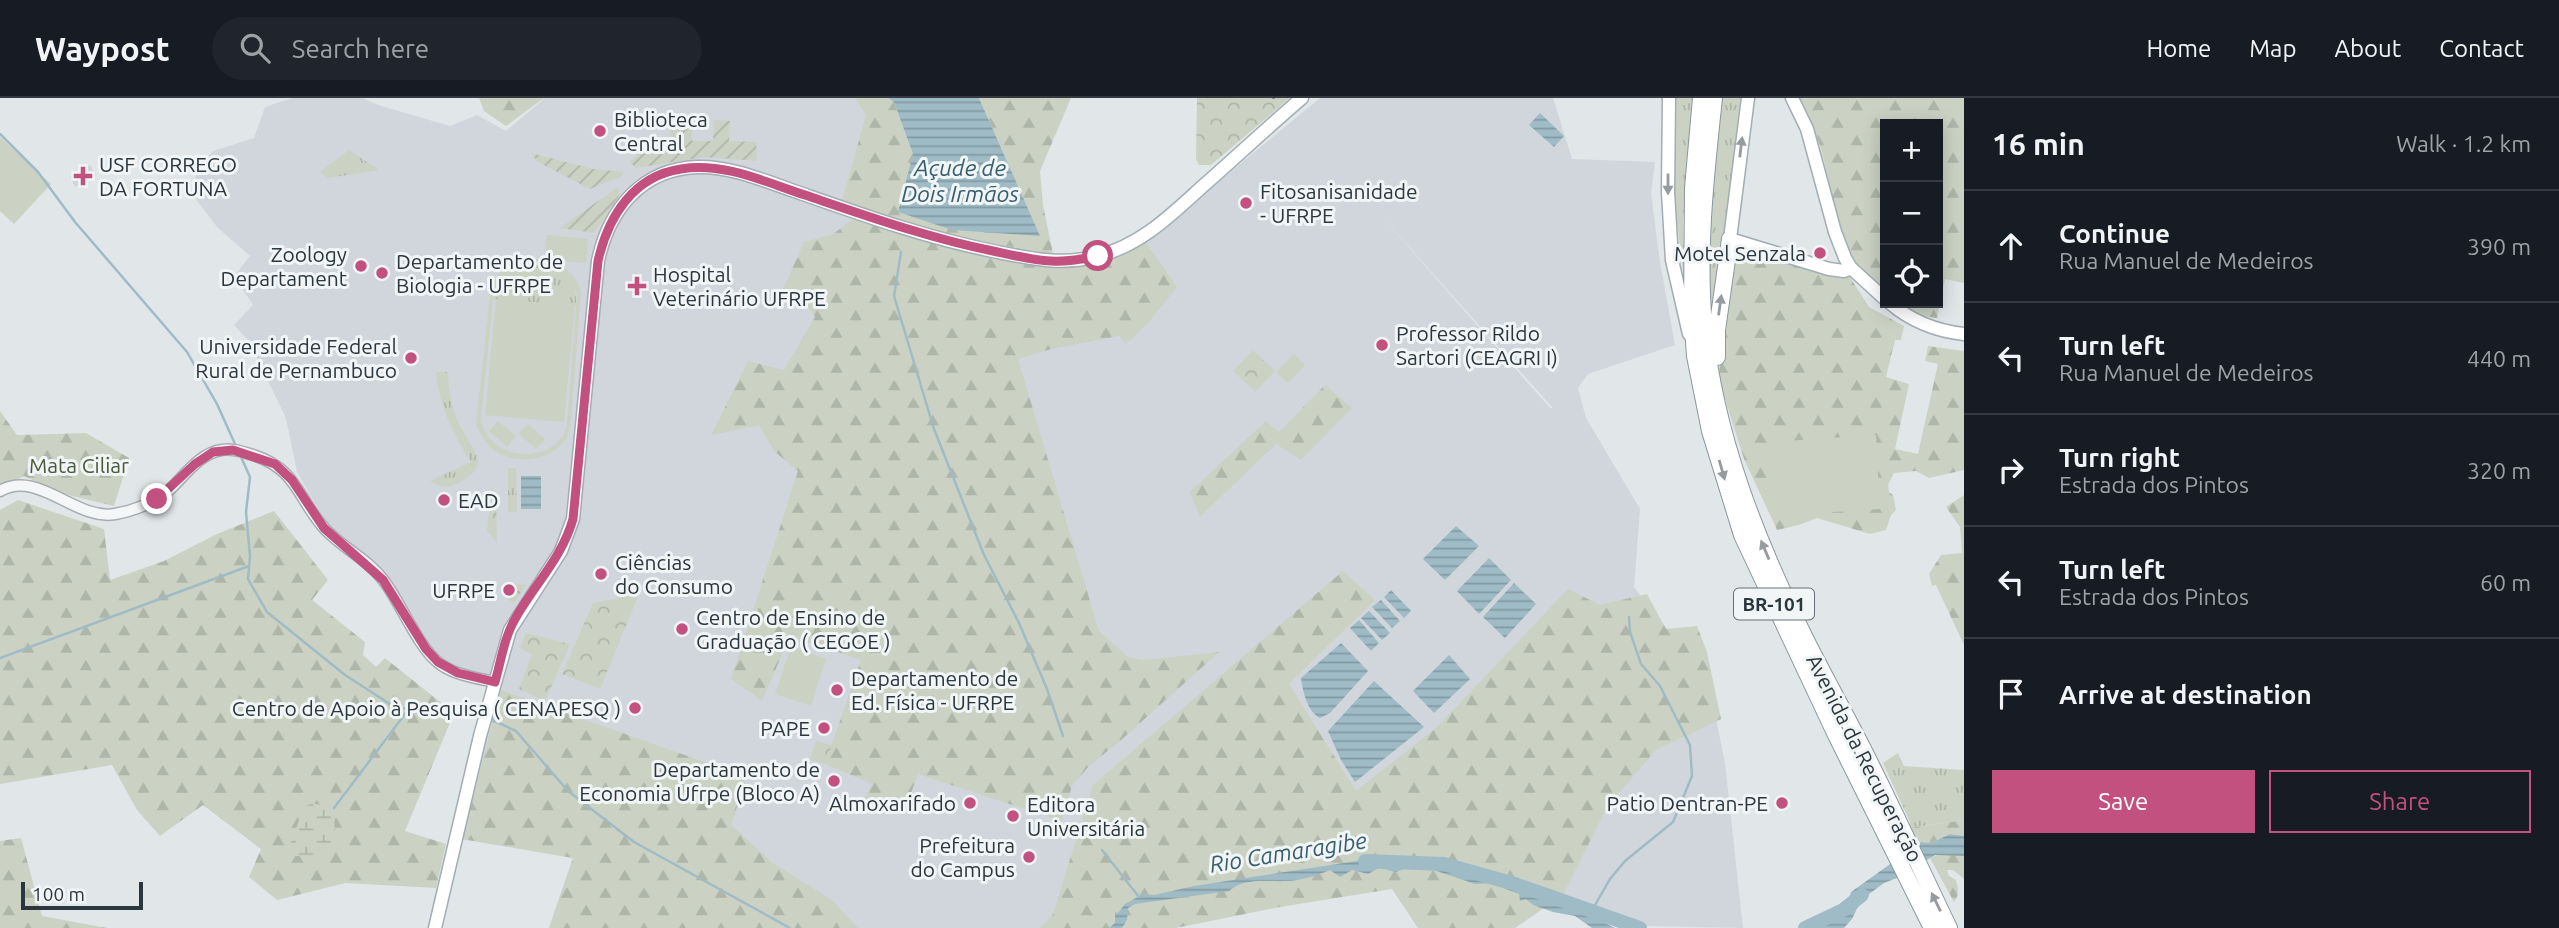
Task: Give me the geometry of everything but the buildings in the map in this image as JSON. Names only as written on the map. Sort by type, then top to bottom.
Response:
[{"type":"highway","name":"Avenida da Recuperação","points":[[1701,98],[1693,188],[1691,263],[1695,356],[1707,420],[1742,535],[1836,735],[1895,835],[1917,880],[1949,928]]},
{"type":"highway","name":"Avenida da Recuperação","points":[[1714,98],[1704,181],[1703,282],[1704,323],[1716,398],[1742,489],[1780,584],[1871,764],[1895,835]]},
{"type":"highway","points":[[1716,398],[1717,330],[1730,239]]},
{"type":"highway","name":"Avenida da Recuperação","points":[[1917,880],[1932,928]]},
{"type":"main road","points":[[436,928],[486,715],[514,620],[553,564],[573,519],[598,261],[606,230],[619,208],[640,186],[667,172],[698,167],[716,168],[755,178],[946,242],[1051,261],[1078,260],[1124,246],[1165,220],[1302,98]]},
{"type":"main road","name":"Avenida da Recuperação","points":[[1669,98],[1668,191],[1672,261],[1695,356]]},
{"type":"main road","points":[[1748,98],[1730,239],[1829,270],[1844,271],[1851,268]]},
{"type":"main road","points":[[1792,98],[1807,129],[1835,232],[1851,268],[1880,294]]},
{"type":"main road","points":[[1897,308],[1919,323],[1964,334]]},
{"type":"street","points":[[0,491],[9,486],[24,485],[93,512],[117,514],[157,499],[195,464],[213,452],[233,450],[262,458],[285,471],[324,528],[383,580],[426,649],[438,662],[458,673],[495,682]]},
{"type":"shaded area","points":[[292,98],[362,98],[450,126],[477,115],[506,131],[545,98],[877,98],[911,153],[887,222],[946,242],[1096,261],[1179,214],[1320,98],[1553,98],[1572,159],[1655,162],[1651,194],[1675,345],[1588,374],[1578,388],[1586,418],[1640,509],[1634,587],[1679,644],[1706,669],[1725,763],[1743,928],[1646,926],[1523,882],[1455,864],[1099,928],[549,928],[573,858],[455,838],[495,682],[438,658],[375,562],[331,531],[297,472],[286,418],[248,340],[234,325],[253,305],[234,276],[250,256],[218,228],[197,201],[194,185],[198,167],[213,151],[254,138],[265,107]],"holes":[[[1377,211],[1552,407],[1550,408]]]},
{"type":"shaded area","name":"USF CORREGO DA FORTUNA","points":[[90,165],[96,175],[75,187],[70,177]]},
{"type":"green space","points":[[479,98],[544,98],[506,126],[484,111]]},
{"type":"green space","points":[[855,98],[888,98],[894,102],[913,154],[1039,235],[979,98],[1071,98],[1040,171],[1043,205],[1053,254],[944,235],[842,201],[866,115]]},
{"type":"green space","points":[[1197,98],[1290,98],[1211,165],[1199,165],[1196,159]]},
{"type":"green space","points":[[1674,98],[1694,98],[1683,222],[1685,288],[1673,190]]},
{"type":"green space","points":[[1719,98],[1744,98],[1712,326],[1709,313],[1709,182]]},
{"type":"green space","points":[[1799,98],[1964,98],[1964,283],[1945,279],[1943,289],[1943,119],[1880,119],[1880,288],[1861,271],[1845,244],[1812,125]]},
{"type":"green space","points":[[671,117],[692,118],[692,141],[713,141],[714,120],[730,121],[729,141],[756,142],[757,161],[704,157],[636,168],[630,162],[652,140],[670,140]]},
{"type":"green space","points":[[0,137],[51,184],[14,224],[0,211]]},
{"type":"green space","points":[[349,150],[379,170],[328,178],[320,172]]},
{"type":"green space","points":[[531,153],[593,169],[624,172],[620,177],[590,189],[538,162]]},
{"type":"green space","points":[[618,187],[620,194],[594,233],[560,228]]},
{"type":"green space","points":[[860,214],[978,252],[1041,264],[1070,266],[1096,263],[1146,243],[1177,287],[1149,322],[1126,344],[1119,336],[1051,349],[1018,359],[1099,631],[1128,657],[1145,660],[1219,652],[1089,766],[1072,786],[1062,821],[918,774],[903,815],[865,799],[872,784],[825,764],[861,660],[790,636],[762,701],[731,679],[798,471],[774,451],[759,425],[711,435],[748,361],[784,370],[815,317],[808,307],[781,294],[804,242],[833,234]]},
{"type":"green space","points":[[547,235],[588,239],[586,263],[548,260],[570,272],[581,294],[570,424],[565,440],[551,453],[532,459],[512,458],[495,451],[476,425],[491,286],[501,272],[513,264],[544,259]],"holes":[[[541,265],[566,276],[577,294],[567,425],[561,439],[550,448],[537,453],[522,454],[508,451],[496,444],[486,433],[481,419],[494,291],[501,279],[515,268]]]},
{"type":"green space","points":[[1733,244],[1848,274],[1869,307],[1904,326],[1901,340],[1895,340],[1886,377],[1909,384],[1895,449],[1918,454],[1938,364],[1925,361],[1928,346],[1964,351],[1964,470],[1929,478],[1916,471],[1894,473],[1888,485],[1896,510],[1891,515],[1886,530],[1870,534],[1817,518],[1777,530],[1744,459],[1719,380],[1721,336]]},
{"type":"green space","points":[[534,264],[552,267],[571,280],[576,306],[493,299],[501,278],[506,273]]},
{"type":"green space","points":[[496,299],[575,306],[564,422],[485,415]]},
{"type":"green space","points":[[1908,308],[1939,308],[1937,318],[1922,316]]},
{"type":"green space","points":[[1253,350],[1275,371],[1255,392],[1233,371]]},
{"type":"green space","points":[[1294,354],[1305,365],[1288,383],[1276,372]]},
{"type":"green space","points":[[436,372],[448,372],[455,414],[478,459],[476,469],[469,477],[449,486],[430,481],[471,462],[448,419]]},
{"type":"green space","points":[[1325,385],[1352,408],[1301,460],[1276,444],[1200,517],[1190,492],[1266,421],[1279,432]]},
{"type":"green space","name":"Mata Ciliar","points":[[0,411],[17,435],[86,433],[129,458],[114,506],[60,493],[24,476],[0,488]]},
{"type":"green space","points":[[498,421],[516,436],[507,447],[489,431]]},
{"type":"green space","points":[[528,424],[545,439],[536,449],[519,434]]},
{"type":"green space","points":[[1876,435],[1880,509],[1775,516],[1770,442]]},
{"type":"green space","points":[[508,468],[516,468],[517,512],[508,512]]},
{"type":"green space","points":[[492,487],[496,495],[497,543],[487,531]]},
{"type":"green space","points":[[1964,495],[1964,645],[1936,585],[1932,586],[1929,574],[1941,555],[1962,553],[1960,527],[1946,507]]},
{"type":"green space","points":[[18,500],[104,529],[110,580],[164,561],[217,534],[274,511],[328,580],[312,600],[365,642],[363,655],[376,667],[385,658],[454,713],[405,831],[446,844],[436,888],[345,883],[277,900],[249,877],[261,849],[203,805],[160,836],[137,810],[112,765],[0,784],[0,510]]},
{"type":"green space","points":[[1343,571],[1375,600],[1289,684],[1356,791],[1436,728],[1568,589],[1600,605],[1647,594],[1666,629],[1697,626],[1707,652],[1721,719],[1656,750],[1607,807],[1563,895],[1515,928],[1418,928],[1392,889],[1280,907],[1176,928],[1040,928],[1053,914],[1093,785]]},
{"type":"green space","points":[[507,582],[526,585],[514,603],[508,599]]},
{"type":"green space","points":[[639,594],[600,689],[562,674],[593,603]]},
{"type":"green space","points":[[526,633],[570,644],[545,701],[519,689],[532,654],[520,648]]},
{"type":"green space","points":[[791,646],[826,659],[811,706],[775,694]]},
{"type":"green space","points":[[501,690],[747,777],[731,825],[773,863],[832,900],[858,928],[549,928],[573,858],[462,839]]},
{"type":"green space","points":[[816,741],[832,745],[825,764],[810,760]]},
{"type":"green space","points":[[1898,753],[1904,766],[1964,770],[1964,820],[1910,828],[1910,822],[1883,763]]},
{"type":"green space","points":[[312,803],[334,808],[336,812],[336,854],[320,857],[296,856],[290,845],[304,807]]},
{"type":"green space","points":[[1964,820],[1964,836],[1950,834],[1931,843],[1918,844],[1910,828]]},
{"type":"green space","points":[[21,838],[42,916],[107,928],[0,928],[0,841]]},
{"type":"green space","points":[[1942,853],[1964,856],[1964,879],[1953,870],[1947,870],[1949,876],[1956,880],[1958,894],[1954,902],[1930,858]]},
{"type":"water","name":"Açude de Dois Irmãos","points":[[888,98],[979,98],[1040,236],[952,230],[898,212],[913,154],[894,102]]},
{"type":"water","points":[[1540,113],[1564,136],[1554,147],[1529,125]]},
{"type":"water","points":[[521,476],[541,476],[541,509],[521,509]]},
{"type":"water","points":[[1456,526],[1479,546],[1445,580],[1423,559]]},
{"type":"water","points":[[1489,558],[1511,580],[1479,614],[1457,591]]},
{"type":"water","points":[[1514,583],[1536,604],[1505,638],[1483,617]]},
{"type":"water","points":[[1391,590],[1411,611],[1404,618],[1384,597]]},
{"type":"water","points":[[1381,600],[1400,621],[1392,628],[1372,607]]},
{"type":"water","points":[[1369,611],[1390,633],[1382,640],[1361,618]]},
{"type":"water","points":[[1359,620],[1379,643],[1371,651],[1350,628]]},
{"type":"water","points":[[1341,643],[1368,671],[1330,713],[1320,718],[1309,706],[1301,678]]},
{"type":"water","points":[[1449,655],[1470,679],[1434,713],[1413,691]]},
{"type":"water","points":[[1374,681],[1424,727],[1355,782],[1328,731]]},
{"type":"water","points":[[1950,834],[1964,836],[1964,856],[1935,855],[1884,883],[1861,900],[1852,919],[1844,928],[1813,928],[1844,914],[1851,892],[1921,842],[1931,843]]},
{"type":"water","name":"Rio Camaragibe","points":[[1382,858],[1391,867],[1423,860],[1435,866],[1511,881],[1532,894],[1580,910],[1615,928],[1592,928],[1575,916],[1553,912],[1533,905],[1526,899],[1520,901],[1519,894],[1498,886],[1500,883],[1475,884],[1416,864],[1396,872],[1379,868],[1368,874],[1352,870],[1340,877],[1330,870],[1298,880],[1248,882],[1229,891],[1135,904],[1128,908],[1127,920],[1122,928],[1109,928],[1115,923],[1115,912],[1118,913],[1125,904],[1143,894],[1154,895],[1194,886]]},
{"type":"waterway","points":[[0,134],[38,172],[75,222],[187,352],[217,404],[235,444]]},
{"type":"waterway","points":[[901,252],[894,296],[934,429],[984,555],[1019,623],[1047,689],[1063,736]]},
{"type":"waterway","points":[[241,457],[250,477],[246,512],[250,556],[248,579],[267,612],[345,675],[390,704],[425,715],[476,712],[482,715]]},
{"type":"waterway","points":[[0,658],[249,566]]},
{"type":"waterway","points":[[1591,912],[1610,879],[1625,861],[1673,822],[1692,776],[1690,745],[1660,686],[1641,664],[1630,632],[1629,617]]},
{"type":"waterway","points":[[334,808],[408,710]]},
{"type":"waterway","points":[[488,718],[516,731],[568,791],[634,842],[790,928]]},
{"type":"waterway","points":[[1102,850],[1139,897]]},
{"type":"waterway","name":"Rio Camaragibe","points":[[1365,861],[1444,864],[1515,884],[1640,928]]},
{"type":"waterway","name":"Rio Camaragibe","points":[[1805,928],[1843,910],[1862,895]]},
{"type":"place","name":"Biblioteca Central","points":[[600,131]]},
{"type":"place","name":"USF CORREGO DA FORTUNA","points":[[83,176]]},
{"type":"place","name":"Fitosanisanidade - UFRPE","points":[[1246,203]]},
{"type":"place","name":"Motel Senzala","points":[[1820,253]]},
{"type":"place","name":"Zoology Departament","points":[[361,266]]},
{"type":"place","name":"Departamento de Biologia - UFRPE","points":[[382,273]]},
{"type":"place","name":"Hospital Veterinário UFRPE","points":[[637,286]]},
{"type":"place","name":"Professor Rildo Sartori (CEAGRI I)","points":[[1382,345]]},
{"type":"place","name":"Universidade Federal Rural de Pernambuco","points":[[411,358]]},
{"type":"place","name":"EAD","points":[[444,500]]},
{"type":"place","name":"Ciências do Consumo","points":[[601,574]]},
{"type":"place","name":"UFRPE","points":[[509,590]]},
{"type":"place","name":"Centro de Ensino de Graduação ( CEGOE )","points":[[682,629]]},
{"type":"place","name":"Departamento de Ed. Física - UFRPE","points":[[837,690]]},
{"type":"place","name":"Centro de Apoio à Pesquisa ( CENAPESQ )","points":[[635,708]]},
{"type":"place","name":"PAPE","points":[[824,728]]},
{"type":"place","name":"Departamento de Economia Ufrpe (Bloco A)","points":[[834,781]]},
{"type":"place","name":"Almoxarifado","points":[[970,803]]},
{"type":"place","name":"Patio Dentran-PE","points":[[1782,803]]},
{"type":"place","name":"Editora Universitária","points":[[1013,816]]},
{"type":"place","name":"Prefeitura do Campus","points":[[1029,857]]},
{"type":"route","points":[[157,499],[195,464],[213,452],[233,450],[275,464],[292,480],[324,528],[383,580],[426,649],[438,662],[458,673],[495,682],[514,620],[553,564],[573,519],[598,261],[606,230],[619,208],[640,186],[667,172],[698,167],[716,168],[755,178],[946,242],[1051,261],[1098,256]]}]
